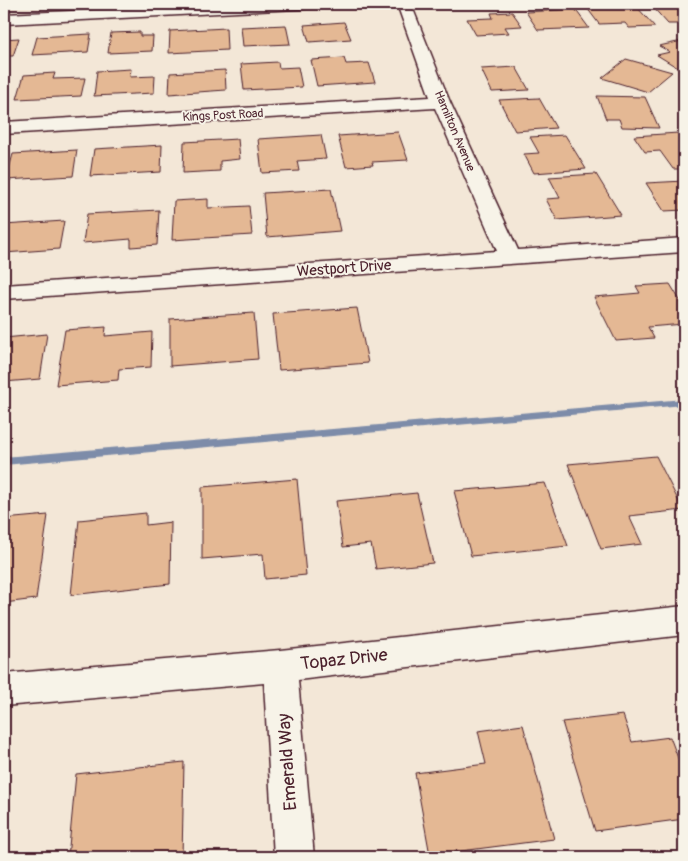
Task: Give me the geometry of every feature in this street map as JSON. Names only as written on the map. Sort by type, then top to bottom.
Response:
[{"type":"street","points":[[4,19],[317,4]]},
{"type":"street","name":"Hamilton Avenue","points":[[404,4],[441,102],[510,256]]},
{"type":"street","name":"Kings Post Road","points":[[4,128],[441,102]]},
{"type":"street","name":"Westport Drive","points":[[4,292],[684,245]]},
{"type":"street","name":"Topaz Drive","points":[[4,690],[280,666],[684,620]]},
{"type":"street","name":"Emerald Way","points":[[280,666],[294,857]]},
{"type":"building","points":[[684,4],[684,24],[668,24],[651,5]]},
{"type":"building","points":[[636,6],[655,27],[629,28],[625,23],[599,24],[587,8]]},
{"type":"building","points":[[575,9],[589,28],[538,30],[526,12]]},
{"type":"building","points":[[512,12],[522,26],[505,27],[509,33],[476,35],[467,19],[493,18],[491,13]]},
{"type":"building","points":[[344,22],[351,39],[309,42],[304,25]]},
{"type":"building","points":[[286,25],[290,44],[243,46],[241,27]]},
{"type":"building","points":[[226,28],[227,50],[169,53],[170,31]]},
{"type":"building","points":[[140,32],[140,36],[153,36],[152,51],[108,53],[111,33]]},
{"type":"building","points":[[91,34],[88,52],[32,55],[37,37]]},
{"type":"building","points":[[19,38],[13,56],[4,56],[4,39]]},
{"type":"building","points":[[682,41],[684,43],[683,71],[657,55],[670,52],[659,46]]},
{"type":"building","points":[[344,58],[346,64],[369,63],[375,82],[317,86],[311,60]]},
{"type":"building","points":[[626,59],[672,72],[648,92],[602,78]]},
{"type":"building","points":[[278,62],[279,68],[298,67],[302,87],[244,90],[241,64]]},
{"type":"building","points":[[516,67],[529,90],[492,92],[481,69]]},
{"type":"building","points":[[131,69],[130,77],[155,76],[154,93],[94,96],[97,71]]},
{"type":"building","points":[[225,70],[226,90],[169,94],[170,73]]},
{"type":"building","points":[[55,73],[53,79],[85,78],[81,96],[17,99],[24,75]]},
{"type":"building","points":[[597,96],[645,97],[659,128],[622,127],[619,119],[606,119]]},
{"type":"building","points":[[539,98],[556,128],[515,131],[499,100]]},
{"type":"building","points":[[398,132],[408,160],[372,162],[373,165],[346,167],[338,136]]},
{"type":"building","points":[[678,133],[684,142],[684,169],[673,169],[660,151],[645,152],[634,136]]},
{"type":"building","points":[[321,135],[326,159],[297,161],[299,171],[262,173],[258,139]]},
{"type":"building","points":[[565,135],[586,169],[534,173],[524,154],[539,153],[530,137]]},
{"type":"building","points":[[238,139],[240,159],[220,161],[220,171],[183,173],[184,142]]},
{"type":"building","points":[[162,145],[161,172],[90,176],[94,149]]},
{"type":"building","points":[[77,150],[73,176],[6,180],[13,154]]},
{"type":"building","points":[[596,174],[621,215],[557,220],[546,199],[560,198],[549,177]]},
{"type":"building","points":[[684,181],[684,210],[664,211],[646,183]]},
{"type":"building","points":[[331,189],[340,231],[267,237],[263,193]]},
{"type":"building","points":[[208,199],[208,208],[249,206],[252,235],[172,240],[174,201]]},
{"type":"building","points":[[159,210],[157,245],[131,247],[131,239],[83,243],[87,214]]},
{"type":"building","points":[[64,221],[59,249],[4,253],[4,225]]},
{"type":"building","points":[[670,284],[684,307],[684,324],[648,327],[654,338],[616,341],[594,297],[640,293],[636,286]]},
{"type":"building","points":[[357,308],[368,363],[279,370],[273,314]]},
{"type":"building","points":[[254,313],[258,359],[170,366],[170,319]]},
{"type":"building","points":[[106,327],[105,336],[152,332],[151,367],[119,369],[118,380],[56,385],[65,330]]},
{"type":"building","points":[[47,334],[40,379],[4,382],[4,338]]},
{"type":"building","points":[[656,456],[683,510],[629,516],[642,544],[601,549],[568,464]]},
{"type":"building","points":[[297,479],[306,575],[265,579],[263,554],[202,559],[202,487]]},
{"type":"building","points":[[545,483],[568,546],[471,556],[454,491]]},
{"type":"building","points":[[417,493],[433,563],[376,569],[371,544],[343,547],[336,501]]},
{"type":"building","points":[[146,513],[146,525],[171,522],[170,584],[71,595],[79,520]]},
{"type":"building","points":[[48,515],[36,599],[4,603],[4,519]]},
{"type":"building","points":[[623,715],[632,742],[670,737],[684,774],[684,819],[595,831],[562,722]]},
{"type":"building","points":[[523,725],[554,839],[430,855],[415,773],[486,764],[478,731]]},
{"type":"building","points":[[184,762],[182,857],[68,857],[76,774]]},
{"type":"waterway","points":[[4,461],[684,402]]}]
